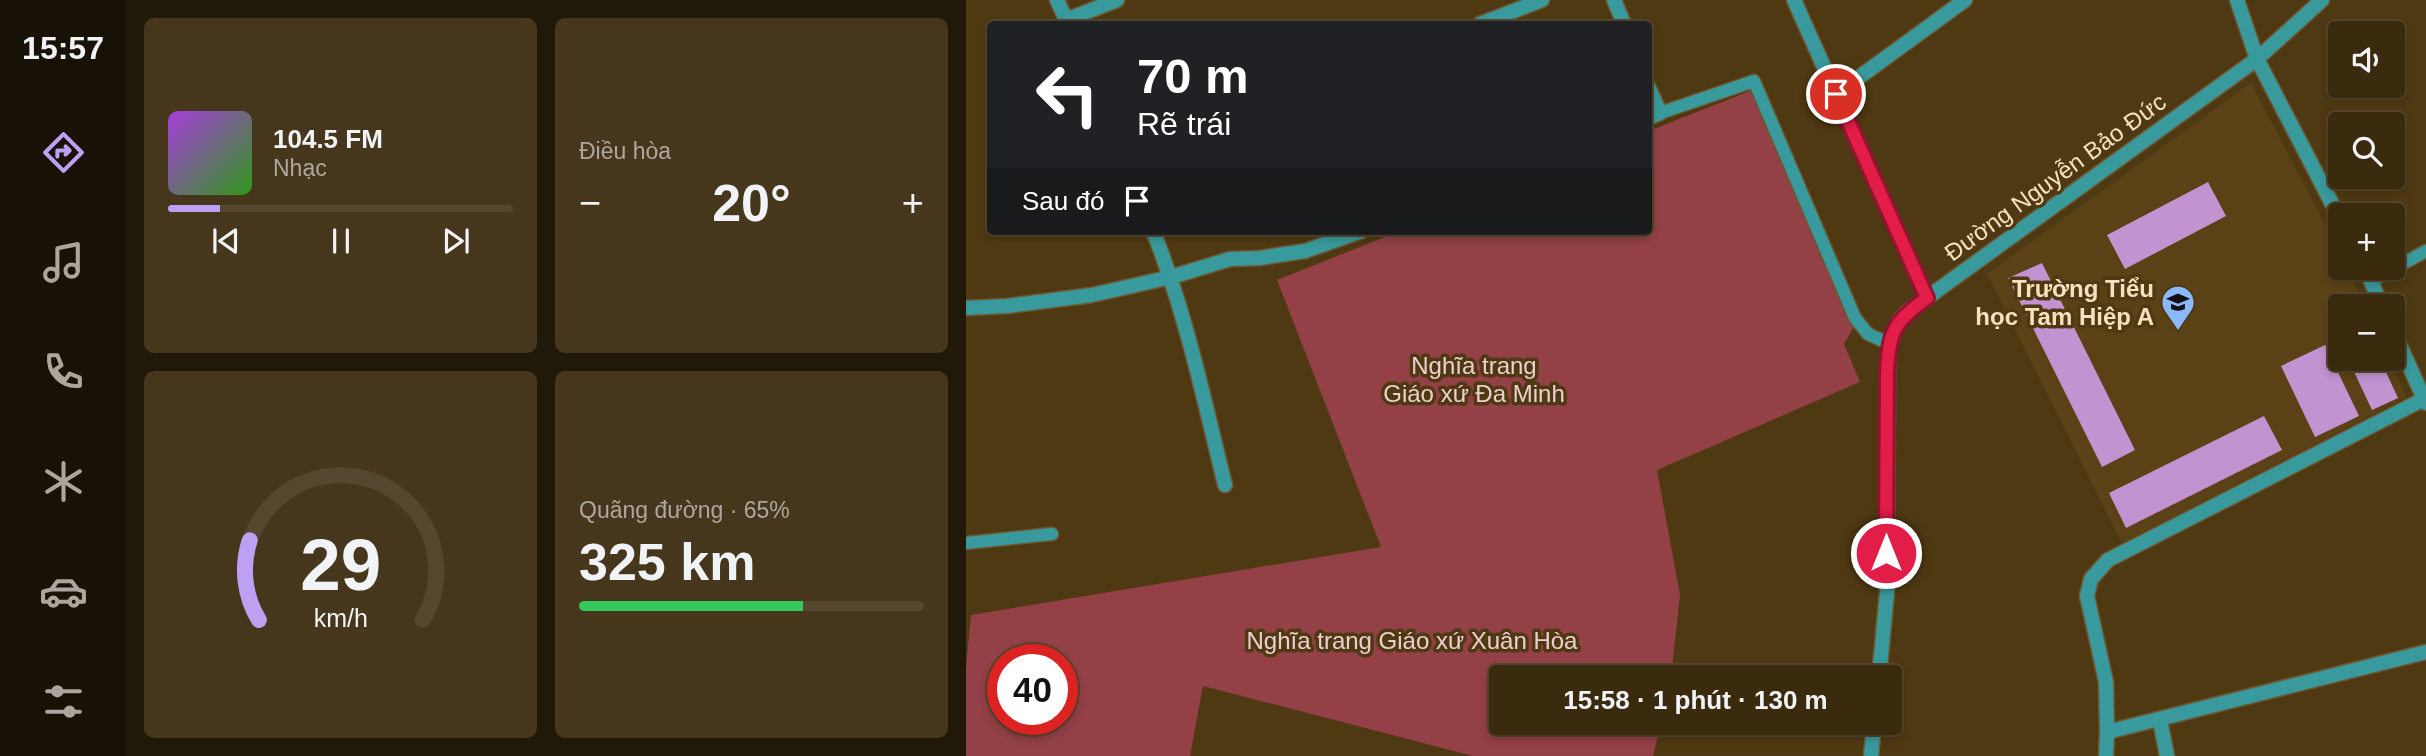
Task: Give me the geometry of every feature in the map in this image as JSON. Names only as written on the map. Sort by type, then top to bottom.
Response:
[{"type":"street","points":[[1057,0],[1067,21]]},
{"type":"street","points":[[1069,21],[1117,0]]},
{"type":"street","points":[[1488,21],[1542,0]]},
{"type":"street","points":[[1614,0],[1623,21]]},
{"type":"street","points":[[1794,0],[1927,298]]},
{"type":"street","points":[[1836,94],[1965,0]]},
{"type":"street","points":[[2237,0],[2258,59],[2332,203]]},
{"type":"street","name":"Đường Nguyễn Bảo Đức","points":[[1880,665],[1887,592],[1887,383],[1890,344],[1898,321],[2258,59],[2322,0]]},
{"type":"street","points":[[1155,235],[1171,276],[1225,485]]},
{"type":"street","points":[[966,308],[1007,306],[1092,295],[1230,259],[1261,258],[1304,251],[1350,235]]},
{"type":"street","points":[[2106,756],[2106,682],[2087,596],[2091,579],[2108,560],[2425,401],[2405,357]]},
{"type":"street","points":[[2106,732],[2426,652]]},
{"type":"street","points":[[2160,720],[2167,756]]},
{"type":"street","points":[[1871,756],[1873,735]]},
{"type":"lane","points":[[1654,116],[1754,81],[1855,318],[1868,334],[1890,344]]},
{"type":"lane","points":[[2405,259],[2426,251]]},
{"type":"lane","points":[[966,543],[1052,534]]},
{"type":"shaded area","name":"Trường Tiểu học Tam Hiệp A","points":[[2251,83],[2328,230],[2328,280],[2353,280],[2359,294],[2328,294],[2328,371],[2394,371],[2406,397],[2122,543],[1987,274]]},
{"type":"green space","points":[[1752,90],[1853,328],[1844,344],[1860,382],[1657,470],[1680,595],[1672,665],[1489,665],[1489,735],[1658,735],[1653,756],[1473,756],[1203,686],[1190,756],[966,756],[966,667],[971,615],[1381,547],[1277,280],[1390,235],[1652,235],[1652,130]]},
{"type":"building","points":[[2208,182],[2226,216],[2125,269],[2107,235]]},
{"type":"building","points":[[2042,263],[2135,450],[2102,467],[2008,278]]},
{"type":"building","points":[[2325,345],[2328,351],[2328,371],[2337,371],[2359,416],[2315,437],[2281,366]]},
{"type":"building","points":[[2354,371],[2386,371],[2398,398],[2372,410]]},
{"type":"building","points":[[2264,416],[2282,450],[2126,528],[2109,493]]},
{"type":"place","name":"Trường Tiểu học Tam Hiệp A","points":[[2178,332]]},
{"type":"route","points":[[1836,94],[1927,298],[1898,321],[1890,344],[1887,372],[1886,553]]},
{"type":"park label","name":"Nghĩa trang Giáo xứ Đa Minh","points":[[1474,379]]},
{"type":"park label","name":"Nghĩa trang Giáo xứ Xuân Hòa","points":[[1412,640]]}]
